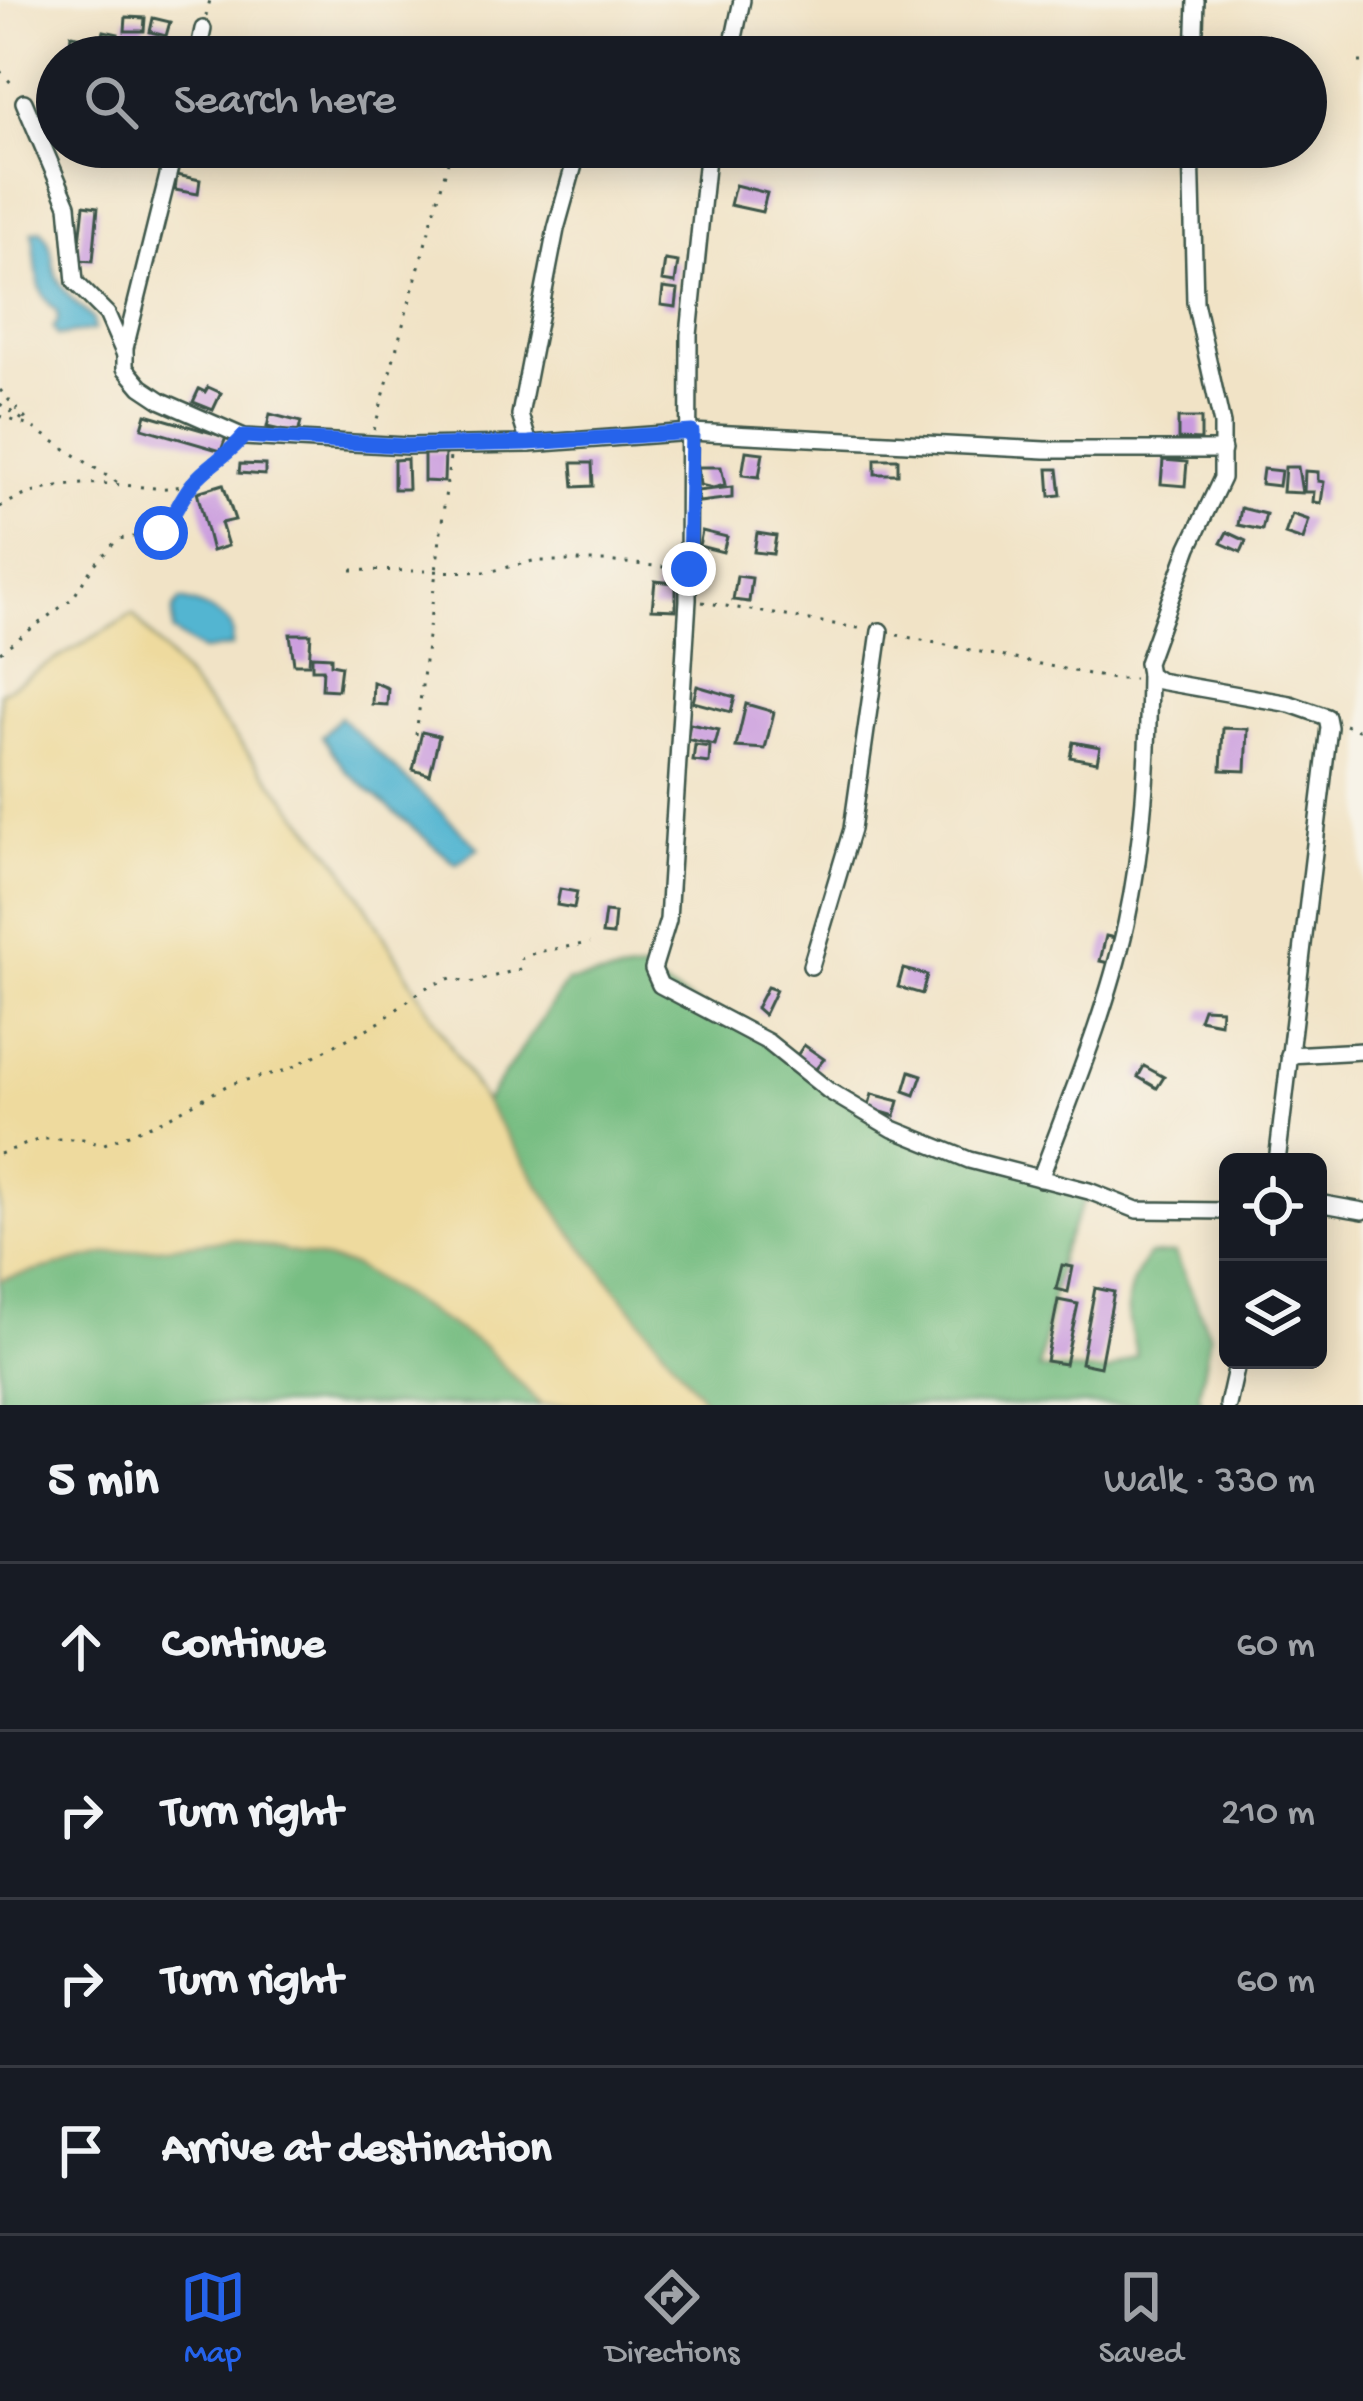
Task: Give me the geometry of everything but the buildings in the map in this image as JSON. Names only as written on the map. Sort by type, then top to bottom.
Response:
[{"type":"street","points":[[734,36],[742,0]]},
{"type":"street","points":[[1195,36],[1196,0]]},
{"type":"street","points":[[201,36],[203,29]]},
{"type":"street","points":[[24,102],[36,130]]},
{"type":"street","points":[[52,168],[68,205],[75,282],[106,314],[125,356]]},
{"type":"street","points":[[170,168],[125,368],[151,394],[244,436],[451,445],[692,432],[1046,451],[1223,449]]},
{"type":"street","points":[[529,443],[520,416],[556,229],[573,168]]},
{"type":"street","points":[[706,168],[689,335],[688,600],[668,920],[653,969],[660,985],[768,1042],[829,1090],[892,1129],[969,1160],[1089,1191],[1137,1210],[1219,1211]]},
{"type":"street","points":[[1040,1179],[1126,926],[1144,821],[1148,663],[1189,548],[1222,478],[1215,382],[1195,302],[1191,168]]},
{"type":"street","points":[[812,966],[852,829],[880,631]]},
{"type":"street","points":[[1149,674],[1159,681],[1290,704],[1327,717],[1312,885],[1278,1153]]},
{"type":"street","points":[[1289,1054],[1363,1051]]},
{"type":"street","points":[[1327,1205],[1363,1211]]},
{"type":"street","points":[[1228,1405],[1236,1369]]},
{"type":"path","points":[[0,71],[24,102]]},
{"type":"path","points":[[371,444],[446,168]]},
{"type":"path","points":[[0,390],[32,427]]},
{"type":"path","points":[[0,404],[121,484]]},
{"type":"path","points":[[0,416],[32,427]]},
{"type":"path","points":[[0,652],[73,598],[118,539],[161,533],[193,482],[229,455],[244,436]]},
{"type":"path","points":[[416,735],[451,445]]},
{"type":"path","points":[[0,507],[19,496],[83,483],[153,489],[193,482]]},
{"type":"path","points":[[351,570],[488,572],[533,561],[605,561],[689,569]]},
{"type":"path","points":[[688,600],[880,631],[1113,679],[1128,681],[1149,674]]},
{"type":"path","points":[[0,1154],[40,1138],[83,1139],[102,1145],[165,1119],[230,1084],[287,1070],[380,1022],[425,988],[451,978],[470,983],[498,976],[520,969],[521,959],[536,952],[590,943]]},
{"type":"green space","points":[[653,969],[661,985],[768,1042],[893,1129],[1089,1191],[1060,1254],[1039,1369],[1108,1372],[1137,1355],[1128,1314],[1133,1281],[1148,1255],[1175,1253],[1210,1335],[1199,1395],[1202,1405],[708,1405],[567,1227],[485,1103],[567,982]]},
{"type":"green space","points":[[233,1239],[354,1266],[485,1347],[541,1405],[0,1405],[0,1280],[104,1254]]},
{"type":"sand","points":[[133,614],[342,866],[485,1103],[567,1227],[708,1405],[541,1405],[485,1347],[354,1266],[233,1239],[104,1254],[0,1280],[0,693]]},
{"type":"water","points":[[41,230],[61,285],[93,319],[94,330],[58,336],[53,328],[57,311],[43,295],[32,232]]},
{"type":"water","points":[[180,600],[226,621],[232,631],[231,647],[202,651],[173,632],[173,610]]},
{"type":"water","points":[[340,717],[479,848],[456,864],[346,771],[322,736]]},
{"type":"route","points":[[161,533],[193,482],[229,455],[244,436],[407,446],[692,432],[689,569]]}]
